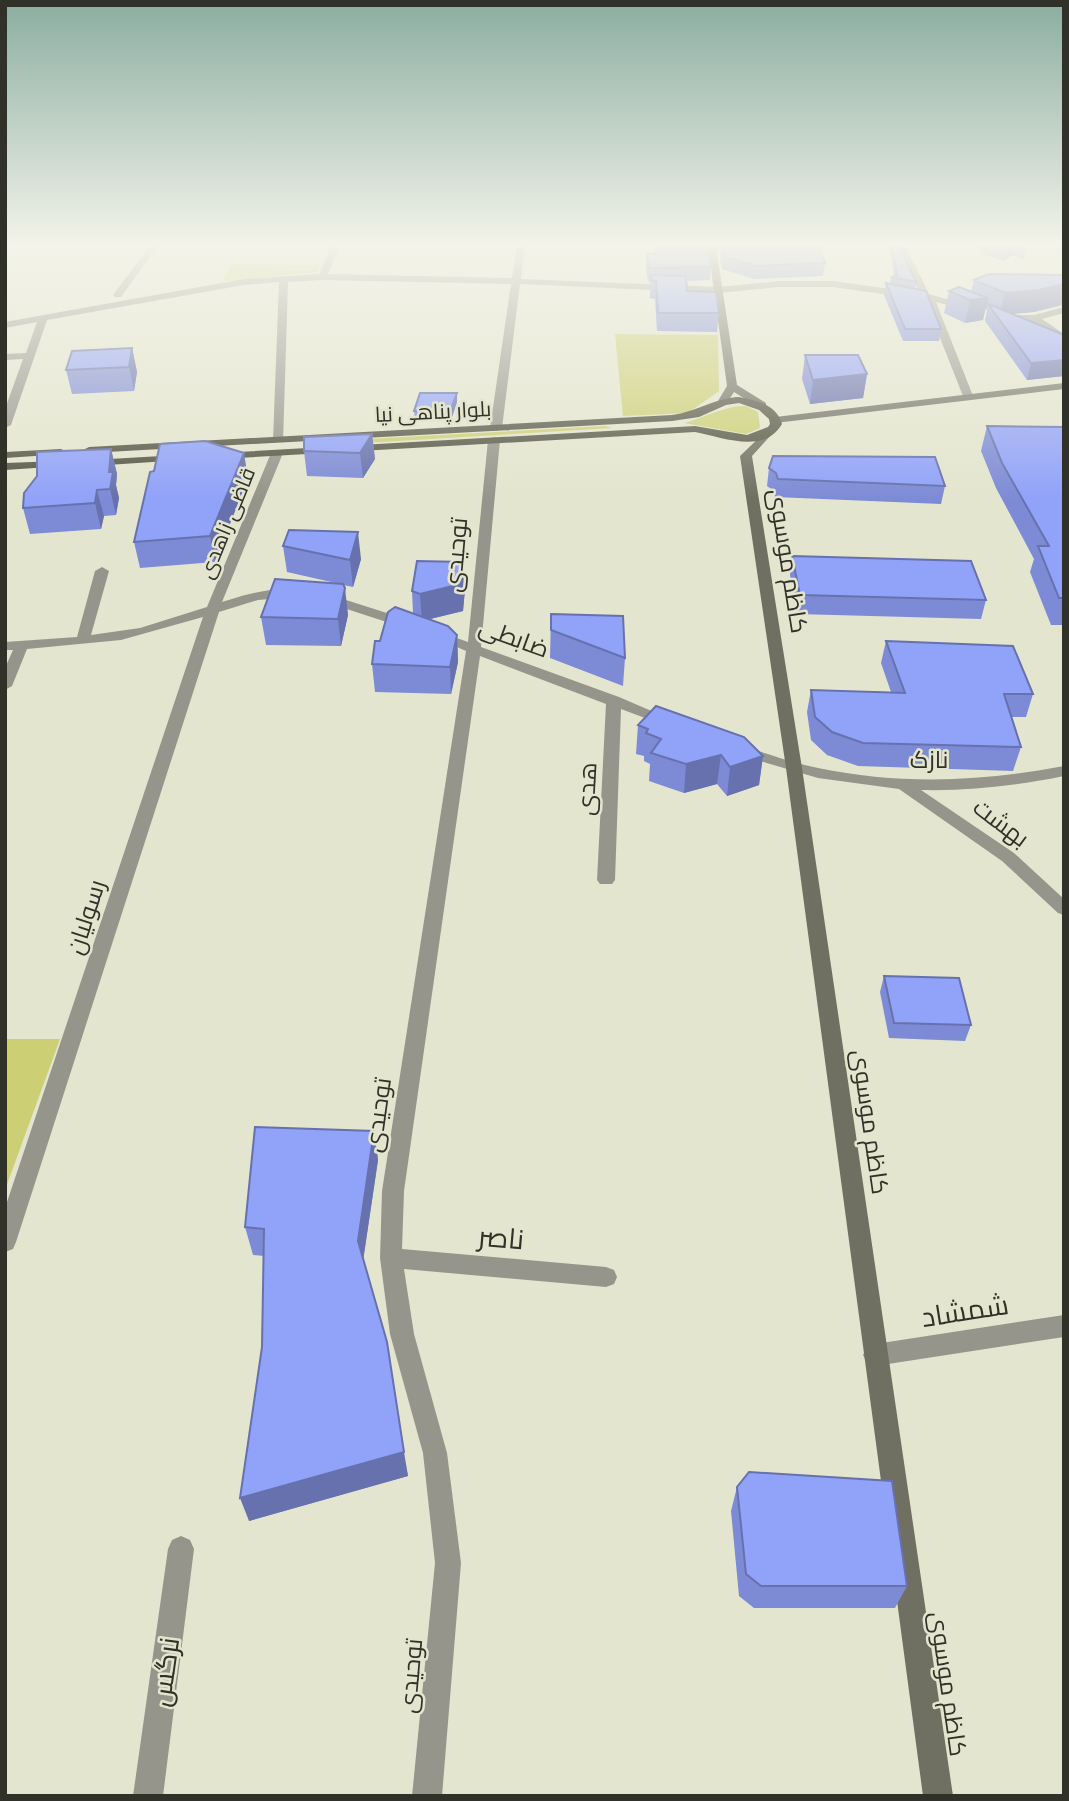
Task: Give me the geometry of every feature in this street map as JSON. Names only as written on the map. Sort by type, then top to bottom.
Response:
[{"type":"main road","points":[[723,401],[732,386],[725,331]]},
{"type":"main road","points":[[968,396],[1064,381]]},
{"type":"main road","points":[[732,386],[772,412],[775,420],[773,427],[765,435]]},
{"type":"main road","points":[[775,420],[1064,386]]},
{"type":"main road","points":[[723,401],[737,400],[762,405]]},
{"type":"main road","name":"بلوار پناهی نیا","points":[[495,434],[695,415],[723,401]]},
{"type":"main road","name":"بلوار پناهی نیا","points":[[5,467],[495,434],[695,429],[735,438],[765,435]]},
{"type":"main road","name":"کاظم موسوی","points":[[765,435],[746,456],[794,768],[938,1796]]},
{"type":"main road","name":"بلوار پناهی نیا","points":[[5,455],[278,447]]},
{"type":"street","points":[[5,425],[39,331]]},
{"type":"street","points":[[278,447],[282,331]]},
{"type":"street","name":"توحیدی","points":[[427,1796],[448,1563],[435,1453],[402,1334],[391,1258],[393,1191],[474,648],[495,434],[508,331]]},
{"type":"street","points":[[941,331],[968,396]]},
{"type":"street","points":[[1044,340],[1064,348]]},
{"type":"street","points":[[5,357],[30,356]]},
{"type":"street","name":"قاضی زاهدی","points":[[213,608],[278,447]]},
{"type":"street","points":[[82,640],[102,571]]},
{"type":"street","name":"ضابطی","points":[[5,646],[82,640],[161,627],[213,608],[265,594],[319,596],[474,648],[685,728]]},
{"type":"street","name":"رسولیان","points":[[5,1242],[213,608]]},
{"type":"street","points":[[5,686],[22,645]]},
{"type":"street","name":"هدی","points":[[606,880],[614,700]]},
{"type":"street","points":[[721,743],[794,768]]},
{"type":"street","name":"نازک","points":[[794,768],[840,779],[902,784],[1022,780],[1064,771]]},
{"type":"street","name":"بهشت","points":[[902,784],[1000,851],[1064,909]]},
{"type":"street","name":"ناصر","points":[[391,1258],[606,1277]]},
{"type":"street","name":"شمشاد","points":[[875,1355],[1064,1326]]},
{"type":"street","name":"نرگس","points":[[148,1796],[181,1549]]},
{"type":"green space","points":[[615,334],[718,335],[719,391],[688,413],[623,416]]},
{"type":"green space","points":[[746,406],[758,412],[760,428],[746,434],[684,423],[722,410]]},
{"type":"green space","points":[[605,426],[612,428],[332,445],[329,441]]},
{"type":"green space","points":[[5,1039],[60,1039],[5,1190]]},
{"type":"building","points":[[1008,331],[1054,331],[1064,335],[1064,360],[1031,363]]},
{"type":"building","points":[[132,348],[129,367],[66,370],[72,351]]},
{"type":"building","points":[[805,355],[858,355],[867,374],[813,380]]},
{"type":"building","points":[[420,393],[457,393],[450,411],[414,411]]},
{"type":"building","points":[[987,426],[1064,427],[1064,598],[1059,598],[1038,546],[1049,546],[1002,463]]},
{"type":"building","points":[[372,434],[360,453],[304,451],[304,437]]},
{"type":"building","points":[[205,441],[244,453],[210,536],[134,542],[150,472],[154,471],[160,444]]},
{"type":"building","points":[[111,449],[109,472],[113,472],[110,489],[97,490],[95,503],[23,508],[24,493],[37,476],[37,452]]},
{"type":"building","points":[[773,456],[935,457],[945,486],[778,479],[776,473],[769,468]]},
{"type":"building","points":[[289,530],[358,532],[350,560],[283,546]]},
{"type":"building","points":[[792,556],[971,561],[986,600],[800,595]]},
{"type":"building","points":[[417,561],[464,562],[461,584],[420,594],[412,591]]},
{"type":"building","points":[[275,579],[343,584],[345,588],[338,619],[261,617]]},
{"type":"building","points":[[395,607],[448,626],[457,635],[450,667],[372,664],[375,641],[380,641],[388,612]]},
{"type":"building","points":[[551,614],[623,616],[625,658],[551,630]]},
{"type":"building","points":[[886,641],[1013,646],[1033,694],[1004,694],[1021,747],[863,743],[832,732],[815,717],[811,690],[905,693]]},
{"type":"building","points":[[656,706],[744,737],[763,756],[730,767],[721,755],[686,764],[651,753],[661,739],[646,733],[648,729],[638,725]]},
{"type":"building","points":[[884,976],[959,978],[971,1025],[894,1023]]},
{"type":"building","points":[[255,1127],[374,1131],[358,1241],[387,1342],[404,1452],[240,1498],[262,1347],[264,1229],[245,1227]]},
{"type":"building","points":[[749,1472],[892,1481],[907,1586],[761,1586],[746,1574],[737,1487]]}]
